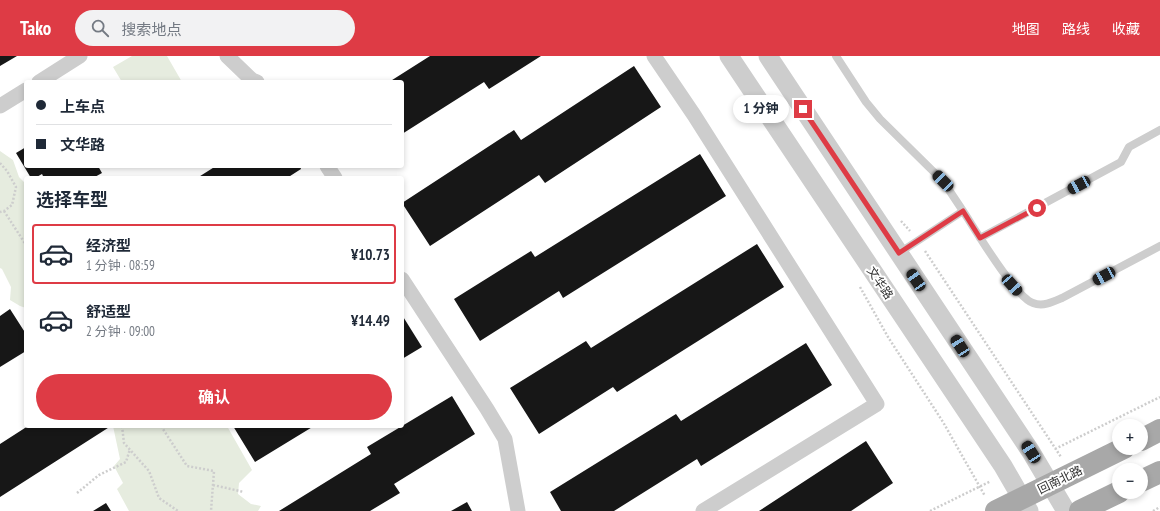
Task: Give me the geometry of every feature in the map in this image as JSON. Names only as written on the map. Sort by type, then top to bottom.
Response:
[{"type":"main road","points":[[1148,436],[1160,430]]},
{"type":"main road","name":"回南北路","points":[[991,505],[1026,505],[1050,484],[1112,454]]},
{"type":"main road","points":[[1148,478],[1160,472]]},
{"type":"main road","points":[[1080,511],[1112,495]]},
{"type":"street","points":[[42,80],[80,56]]},
{"type":"street","points":[[228,56],[252,80]]},
{"type":"street","points":[[654,56],[703,128],[877,404],[703,511]]},
{"type":"street","name":"文华路","points":[[729,56],[1003,466],[1026,505]]},
{"type":"street","points":[[768,56],[1031,452],[1066,511]]},
{"type":"street","points":[[0,106],[24,91]]},
{"type":"street","points":[[404,282],[505,439],[518,511]]},
{"type":"lane","points":[[836,56],[866,102],[880,119],[943,181],[1012,285],[1022,296],[1032,303],[1046,304],[1062,298],[1160,246]]},
{"type":"lane","points":[[980,238],[1121,162],[1128,147],[1160,130]]},
{"type":"lane","points":[[899,253],[963,211]]},
{"type":"path","points":[[0,164],[8,171],[16,187],[12,205],[0,212]]},
{"type":"path","points":[[4,211],[24,242]]},
{"type":"path","points":[[857,282],[888,337],[943,422],[991,505]]},
{"type":"path","points":[[1075,440],[1160,397]]},
{"type":"path","points":[[122,428],[124,444],[149,471],[159,498],[178,511]]},
{"type":"path","points":[[162,428],[187,466],[214,471],[211,511]]},
{"type":"path","points":[[77,493],[99,475],[126,462],[130,449]]},
{"type":"path","points":[[213,485],[244,492]]},
{"type":"path","points":[[930,511],[975,489]]},
{"type":"path","points":[[1153,511],[1160,508]]},
{"type":"shaded area","points":[[132,56],[167,56],[181,80],[121,80],[113,67]]},
{"type":"shaded area","points":[[0,151],[13,160],[19,177],[24,182],[24,307],[10,300],[11,287],[2,269],[0,268]]},
{"type":"shaded area","points":[[113,428],[228,428],[252,470],[239,483],[238,494],[251,504],[261,506],[258,511],[129,511],[117,489],[123,483],[114,466],[120,459]]},
{"type":"building","points":[[0,56],[17,56],[0,66]]},
{"type":"building","points":[[430,56],[541,56],[489,89],[484,82],[404,133],[404,80],[392,80]]},
{"type":"building","points":[[634,66],[661,107],[545,183],[539,175],[430,246],[404,206],[404,202],[514,130],[521,140]]},
{"type":"building","points":[[24,148],[24,166],[16,153]]},
{"type":"building","points":[[700,154],[726,196],[563,298],[559,291],[480,341],[454,299],[531,251],[535,257]]},
{"type":"building","points":[[25,168],[99,168],[102,173],[97,176],[43,176],[42,174],[38,176],[30,176]]},
{"type":"building","points":[[213,168],[301,169],[290,176],[200,176]]},
{"type":"building","points":[[757,244],[784,287],[617,392],[613,387],[539,434],[510,388],[586,341],[591,348]]},
{"type":"building","points":[[10,309],[24,331],[24,352],[0,367],[0,316]]},
{"type":"building","points":[[404,318],[422,347],[404,358]]},
{"type":"building","points":[[806,343],[832,385],[701,466],[697,459],[614,511],[561,511],[550,492],[676,414],[681,421]]},
{"type":"building","points":[[452,396],[475,434],[394,484],[400,493],[370,511],[279,511],[371,454],[367,447],[399,428],[404,428],[404,425]]},
{"type":"building","points":[[25,428],[108,428],[0,497],[0,444]]},
{"type":"building","points":[[234,428],[311,428],[255,462]]},
{"type":"building","points":[[866,441],[893,483],[851,511],[759,511]]},
{"type":"building","points":[[467,502],[472,511],[451,511]]},
{"type":"building","points":[[106,503],[111,511],[93,511]]},
{"type":"route","points":[[803,109],[899,253],[963,211],[980,238],[1037,208]]}]
